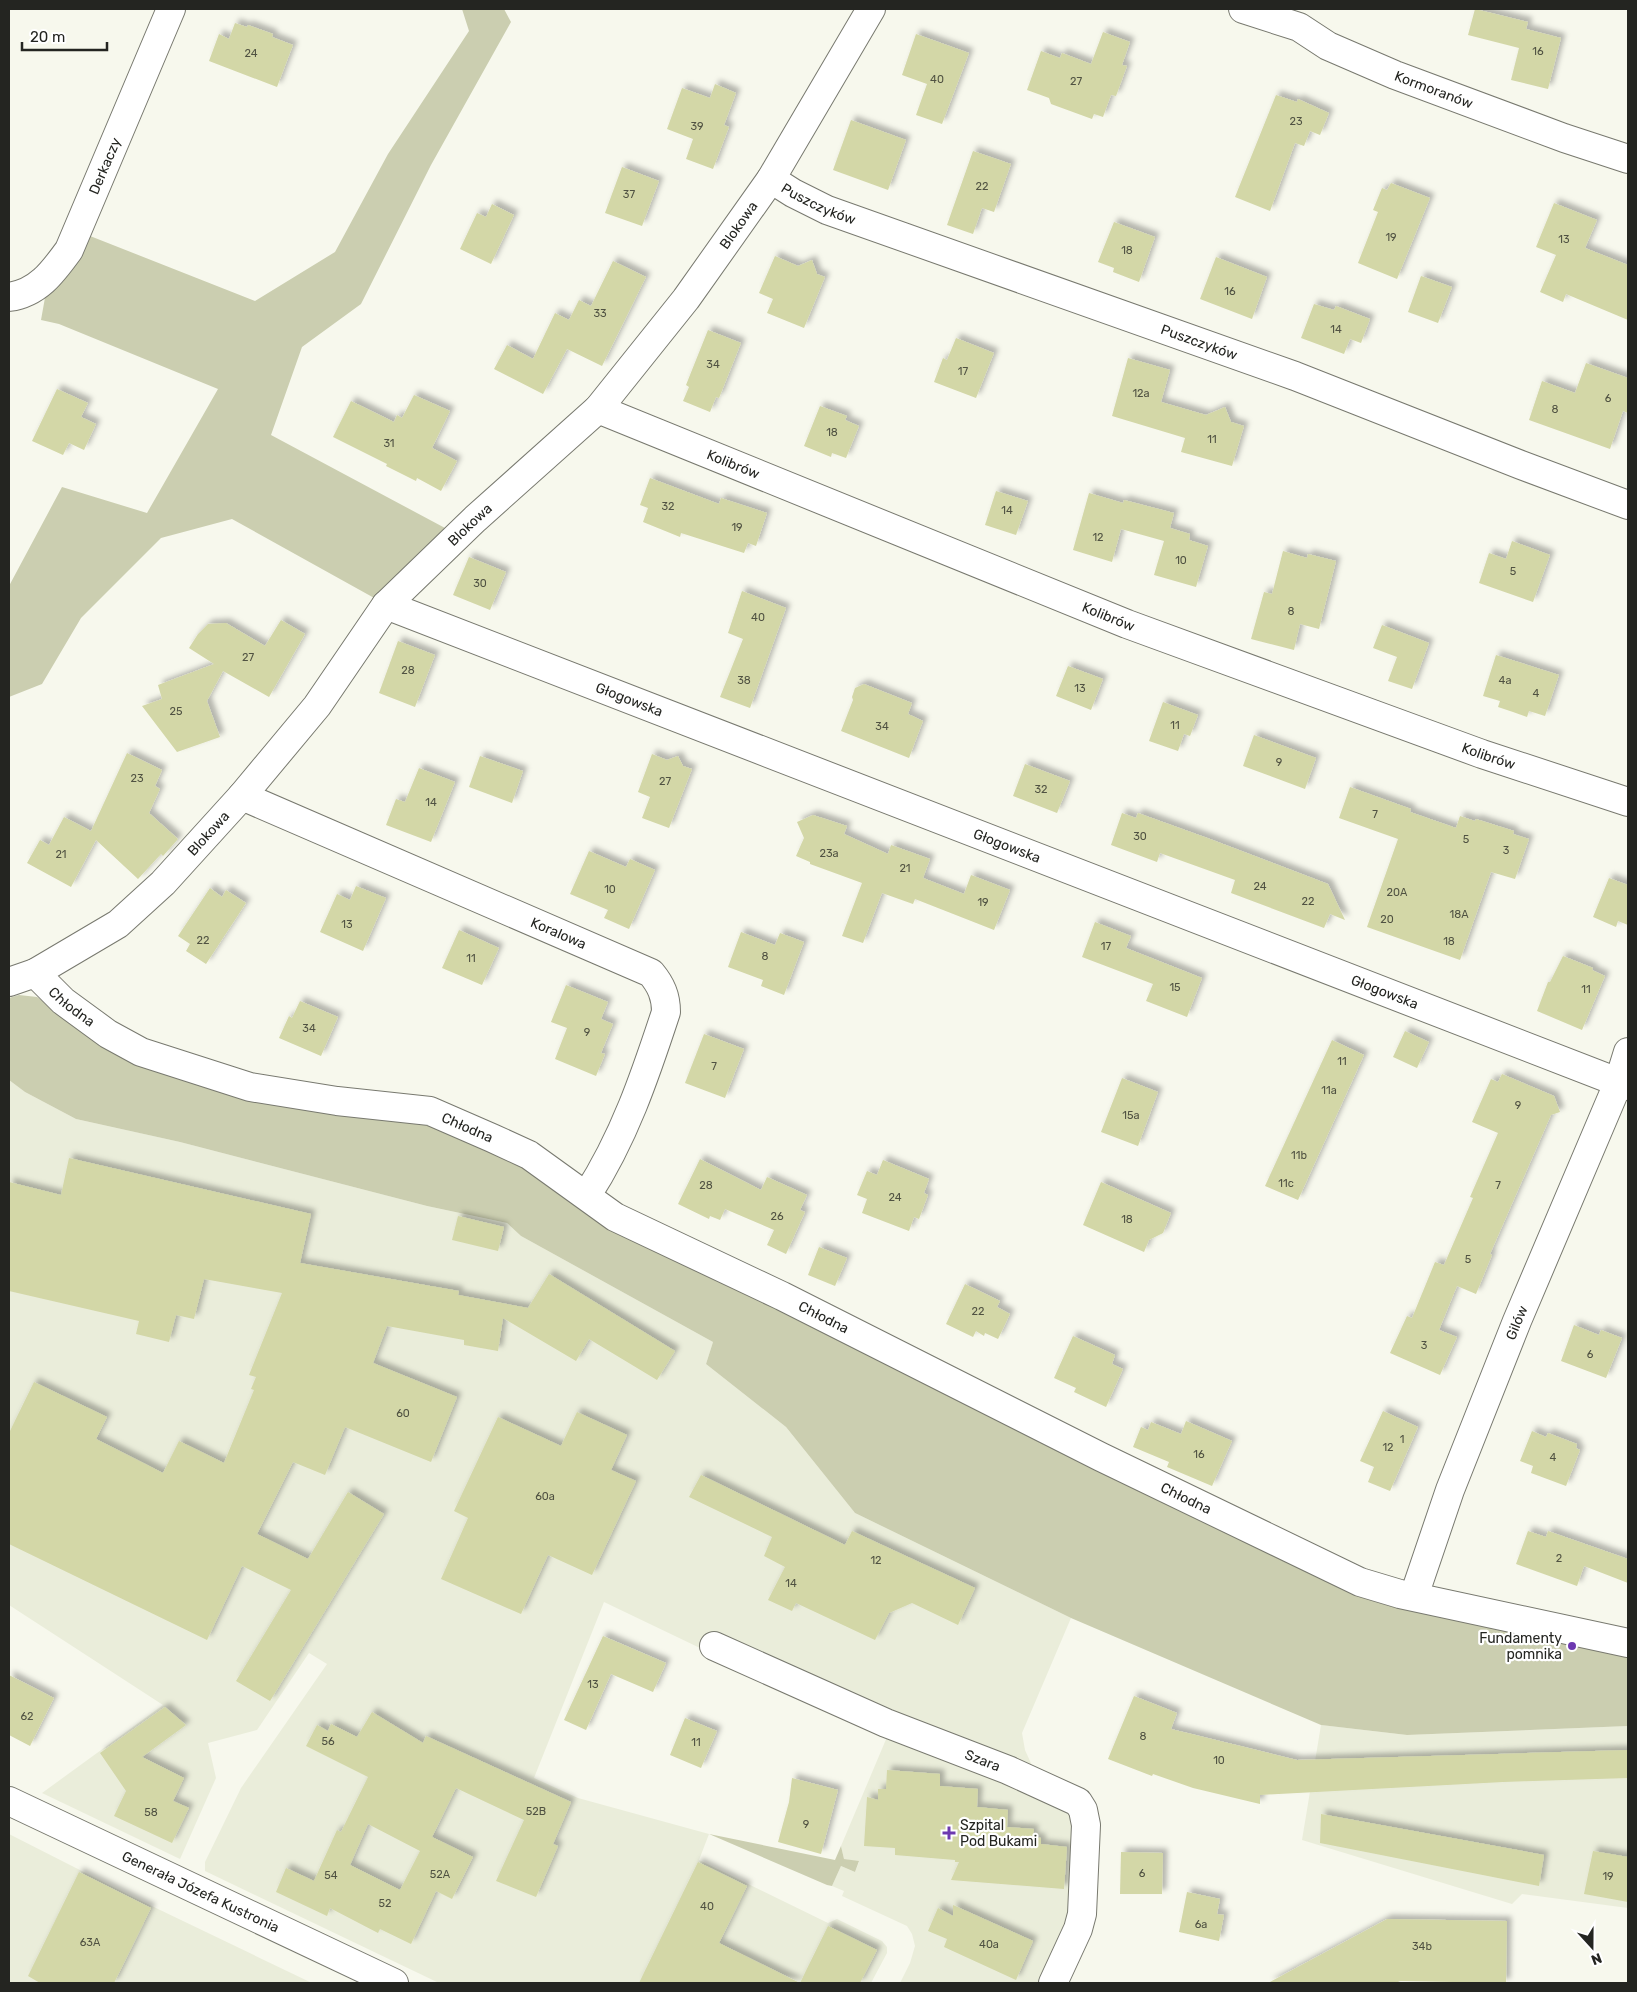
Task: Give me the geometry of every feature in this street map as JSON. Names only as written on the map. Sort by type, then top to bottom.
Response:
[{"type":"street","name":"Derkaczy","points":[[9,297],[33,289],[51,275],[69,250],[171,9]]},
{"type":"street","name":"Blokowa","points":[[9,982],[36,973],[118,924],[162,883],[242,796],[317,706],[386,605],[475,519],[598,409],[686,300],[771,179],[871,9]]},
{"type":"street","name":"Kormoranów","points":[[1243,9],[1302,18],[1328,46],[1395,75],[1564,138],[1628,159]]},
{"type":"street","name":"Puszczyków","points":[[771,179],[792,193],[827,210],[1295,376],[1628,505]]},
{"type":"street","name":"Kolibrów","points":[[598,409],[1128,624],[1482,754],[1628,802]]},
{"type":"street","name":"Głogowska","points":[[386,605],[1624,1084]]},
{"type":"street","name":"Koralowa","points":[[242,796],[651,973],[655,977],[666,1001],[666,1012],[642,1085],[620,1136],[605,1167],[587,1195]]},
{"type":"street","name":"Chłodna","points":[[36,973],[63,1001],[108,1034],[141,1052],[250,1087],[337,1101],[430,1111],[529,1155],[615,1216],[782,1296],[1101,1457],[1360,1582],[1414,1596],[1628,1643]]},
{"type":"street","name":"Gilów","points":[[1414,1596],[1450,1490],[1507,1348],[1624,1084],[1628,1052]]},
{"type":"street","name":"Szara","points":[[714,1646],[886,1723],[1008,1770],[1078,1802],[1083,1810],[1086,1825],[1082,1914],[1078,1929],[1053,1983]]},
{"type":"street","name":"Generała Józefa Kustronia","points":[[9,1801],[394,1983]]},
{"type":"shaded area","points":[[462,9],[504,9],[511,22],[431,165],[361,304],[302,347],[271,435],[445,528],[376,599],[232,519],[161,538],[81,618],[42,684],[9,697],[9,586],[62,487],[147,513],[218,389],[59,324],[41,320],[46,292],[85,234],[255,301],[335,252],[388,154],[469,31]]},
{"type":"shaded area","points":[[19,995],[37,997],[105,1044],[426,1119],[514,1155],[1275,1548],[1628,1654],[1628,1726],[1407,1735],[1321,1725],[1071,1618],[855,1513],[786,1427],[706,1364],[713,1342],[521,1236],[507,1223],[427,1206],[180,1142],[76,1119],[25,1092],[9,1080],[9,998]]},
{"type":"shaded area","points":[[9,1080],[25,1092],[76,1119],[180,1142],[427,1206],[507,1223],[521,1236],[713,1342],[706,1364],[786,1427],[855,1513],[1071,1618],[1022,1733],[1025,1750],[1034,1770],[706,1635],[700,1648],[604,1602],[534,1778],[578,1798],[709,1834],[699,1860],[828,1923],[837,1919],[882,1941],[887,1947],[887,1953],[871,1983],[439,1983],[205,1871],[205,1862],[241,1788],[327,1664],[309,1653],[257,1730],[208,1743],[216,1778],[180,1859],[42,1793],[163,1705],[9,1605]]},
{"type":"shaded area","points":[[1321,1725],[1407,1735],[1628,1726],[1628,1908],[1522,1894],[1512,1904],[1302,1840]]},
{"type":"shaded area","points":[[887,1737],[1057,1800],[1072,1816],[1075,1827],[1069,1917],[1039,1983],[900,1983],[910,1963],[915,1946],[912,1934],[907,1926],[842,1896],[844,1891],[832,1886],[841,1866],[855,1872],[859,1862],[844,1859],[841,1846]]},
{"type":"shaded area","points":[[9,1834],[133,1897],[312,1983],[9,1983]]},
{"type":"shaded area","points":[[709,1834],[835,1860],[841,1846],[844,1859],[859,1861],[855,1872],[841,1866],[832,1886]]},
{"type":"building","points":[[1475,9],[1528,22],[1526,29],[1561,38],[1548,89],[1511,80],[1519,48],[1468,35]]},
{"type":"building","points":[[235,23],[247,27],[248,25],[273,34],[272,37],[293,45],[277,87],[209,61],[219,34],[229,39]]},
{"type":"building","points":[[1103,32],[1130,42],[1122,65],[1127,66],[1116,96],[1111,95],[1103,117],[1094,114],[1092,119],[1051,104],[1049,98],[1027,90],[1041,51],[1060,58],[1062,53],[1091,64]]},
{"type":"building","points":[[916,34],[969,53],[942,124],[916,115],[927,84],[902,75]]},
{"type":"building","points":[[715,84],[736,93],[724,125],[729,127],[713,169],[686,159],[693,139],[667,129],[682,88],[710,98]]},
{"type":"building","points":[[1276,95],[1297,102],[1298,99],[1329,113],[1320,135],[1310,131],[1304,146],[1295,143],[1270,211],[1235,197]]},
{"type":"building","points":[[851,120],[906,140],[888,190],[833,170]]},
{"type":"building","points":[[973,151],[1011,164],[994,212],[982,208],[973,234],[947,225]]},
{"type":"building","points":[[622,167],[659,181],[642,226],[605,213]]},
{"type":"building","points":[[1391,183],[1430,198],[1397,279],[1358,263],[1378,212],[1373,210],[1382,188],[1387,190]]},
{"type":"building","points":[[1554,203],[1597,220],[1585,248],[1628,265],[1628,320],[1566,294],[1563,302],[1540,292],[1556,255],[1536,247]]},
{"type":"building","points":[[492,204],[514,215],[491,264],[460,249],[477,213],[486,217]]},
{"type":"building","points":[[1114,222],[1155,237],[1139,282],[1113,272],[1114,268],[1098,262]]},
{"type":"building","points":[[775,256],[798,266],[812,260],[817,274],[825,277],[804,328],[767,313],[773,299],[759,293]]},
{"type":"building","points":[[1216,257],[1267,277],[1252,319],[1200,299]]},
{"type":"building","points":[[613,261],[646,277],[602,366],[567,349],[543,394],[494,369],[507,345],[533,359],[555,313],[569,320],[579,300],[591,306]]},
{"type":"building","points":[[1421,276],[1452,287],[1438,323],[1408,312]]},
{"type":"building","points":[[1314,304],[1334,310],[1336,306],[1370,319],[1361,343],[1350,339],[1344,354],[1301,338]]},
{"type":"building","points":[[708,330],[741,343],[719,398],[716,397],[710,412],[683,401],[689,387],[686,385]]},
{"type":"building","points":[[956,338],[994,353],[976,398],[934,382],[943,358],[947,360]]},
{"type":"building","points":[[1128,358],[1170,370],[1161,402],[1206,415],[1225,407],[1231,422],[1244,426],[1232,466],[1181,452],[1185,438],[1112,416]]},
{"type":"building","points":[[1586,363],[1628,378],[1628,413],[1623,411],[1610,449],[1529,420],[1542,381],[1575,393]]},
{"type":"building","points":[[57,389],[88,403],[81,417],[96,424],[84,450],[69,443],[63,455],[32,441]]},
{"type":"building","points":[[414,395],[450,411],[432,448],[457,461],[441,491],[417,478],[416,481],[386,466],[387,464],[333,437],[351,401],[394,422],[397,415],[402,418]]},
{"type":"building","points":[[820,406],[847,416],[845,420],[859,426],[846,458],[832,453],[831,457],[804,446]]},
{"type":"building","points":[[650,478],[719,504],[721,498],[767,513],[756,546],[748,543],[744,553],[681,533],[680,537],[643,522],[648,508],[640,505]]},
{"type":"building","points":[[996,491],[1028,501],[1016,535],[985,525]]},
{"type":"building","points":[[1089,493],[1123,503],[1124,500],[1174,513],[1170,528],[1190,534],[1189,540],[1208,546],[1196,587],[1154,575],[1164,541],[1121,529],[1112,562],[1073,550]]},
{"type":"building","points":[[1512,541],[1550,555],[1533,602],[1479,583],[1489,553],[1506,559]]},
{"type":"building","points":[[1283,551],[1307,558],[1308,554],[1336,561],[1319,629],[1300,624],[1294,650],[1251,639],[1264,592],[1272,594]]},
{"type":"building","points":[[469,557],[506,572],[490,610],[453,595]]},
{"type":"building","points":[[742,591],[786,608],[750,708],[720,697],[743,639],[728,633]]},
{"type":"building","points":[[281,620],[305,634],[269,697],[223,671],[207,701],[220,737],[177,752],[142,706],[162,699],[158,685],[214,664],[189,648],[198,634],[208,624],[226,623],[265,646]]},
{"type":"building","points":[[1382,625],[1429,643],[1412,689],[1388,681],[1397,657],[1373,648]]},
{"type":"building","points":[[398,641],[435,655],[415,707],[379,693]]},
{"type":"building","points":[[1496,655],[1559,675],[1545,716],[1529,711],[1527,717],[1498,707],[1500,701],[1483,696]]},
{"type":"building","points":[[1068,666],[1103,679],[1091,710],[1056,696]]},
{"type":"building","points":[[864,684],[912,703],[908,714],[923,721],[909,758],[841,731],[853,700],[855,688]]},
{"type":"building","points":[[1163,702],[1198,715],[1190,736],[1184,734],[1178,751],[1149,741]]},
{"type":"building","points":[[1254,735],[1316,758],[1305,789],[1243,766]]},
{"type":"building","points":[[127,753],[162,770],[155,786],[160,789],[149,813],[178,839],[163,856],[161,854],[138,879],[96,840],[71,887],[27,863],[40,840],[49,845],[64,817],[91,831]]},
{"type":"building","points":[[652,754],[667,760],[678,756],[683,766],[692,769],[669,828],[642,818],[650,797],[638,792]]},
{"type":"building","points":[[480,756],[523,771],[512,803],[469,787]]},
{"type":"building","points":[[1025,764],[1070,781],[1057,813],[1013,796]]},
{"type":"building","points":[[419,768],[455,782],[431,842],[386,825],[396,799],[405,802]]},
{"type":"building","points":[[1350,787],[1411,809],[1410,812],[1456,828],[1460,816],[1514,831],[1513,834],[1529,839],[1515,879],[1491,872],[1460,960],[1367,927],[1398,839],[1339,818]]},
{"type":"building","points":[[1122,813],[1136,818],[1138,813],[1328,884],[1345,920],[1330,914],[1324,928],[1231,893],[1235,880],[1160,853],[1157,862],[1111,845]]},
{"type":"building","points":[[813,815],[847,826],[844,834],[888,854],[891,845],[930,859],[923,878],[964,894],[971,875],[1010,890],[994,930],[915,899],[913,904],[882,893],[863,943],[842,936],[862,883],[810,864],[810,862],[796,856],[804,838],[797,822]]},
{"type":"building","points":[[589,851],[626,867],[630,859],[655,870],[629,929],[604,918],[608,910],[570,894]]},
{"type":"building","points":[[1609,878],[1628,885],[1628,925],[1618,921],[1616,927],[1593,917]]},
{"type":"building","points":[[356,886],[386,898],[363,951],[320,932],[337,894],[350,900]]},
{"type":"building","points":[[210,888],[222,897],[226,890],[246,903],[206,964],[186,951],[190,944],[178,936]]},
{"type":"building","points":[[1095,922],[1131,936],[1126,948],[1202,978],[1187,1017],[1146,1001],[1153,984],[1082,957]]},
{"type":"building","points":[[459,930],[499,948],[482,985],[442,968]]},
{"type":"building","points":[[741,932],[775,945],[780,933],[804,942],[784,995],[761,986],[763,980],[728,967]]},
{"type":"building","points":[[1563,956],[1593,968],[1592,970],[1605,976],[1582,1030],[1537,1011],[1548,982],[1550,982]]},
{"type":"building","points":[[566,985],[608,1002],[601,1019],[613,1024],[601,1053],[605,1054],[596,1076],[555,1059],[567,1028],[551,1022]]},
{"type":"building","points":[[300,1001],[338,1017],[321,1056],[279,1038],[289,1016],[292,1018]]},
{"type":"building","points":[[1405,1031],[1429,1042],[1417,1068],[1393,1057]]},
{"type":"building","points":[[704,1034],[744,1049],[725,1098],[685,1083]]},
{"type":"building","points":[[1332,1040],[1364,1055],[1298,1200],[1265,1186]]},
{"type":"building","points":[[1502,1074],[1554,1096],[1560,1112],[1551,1115],[1490,1254],[1492,1255],[1476,1294],[1457,1286],[1439,1330],[1457,1337],[1440,1375],[1390,1353],[1407,1316],[1412,1318],[1435,1262],[1444,1265],[1473,1198],[1470,1197],[1498,1133],[1472,1122],[1491,1079],[1498,1082]]},
{"type":"building","points":[[1122,1078],[1158,1092],[1138,1146],[1101,1132]]},
{"type":"building","points":[[69,1158],[311,1214],[300,1263],[459,1291],[458,1295],[528,1308],[549,1274],[675,1351],[657,1380],[589,1339],[576,1361],[503,1318],[498,1351],[464,1345],[464,1340],[387,1326],[373,1363],[457,1397],[431,1462],[345,1427],[325,1475],[293,1462],[257,1534],[308,1559],[348,1492],[384,1514],[270,1701],[236,1681],[291,1590],[242,1566],[207,1640],[9,1544],[9,1433],[34,1382],[107,1417],[96,1439],[163,1473],[179,1441],[224,1463],[254,1390],[251,1389],[256,1377],[249,1375],[282,1293],[204,1279],[194,1319],[176,1315],[169,1342],[136,1334],[139,1321],[9,1291],[9,1182],[61,1195]]},
{"type":"building","points":[[700,1159],[761,1190],[767,1177],[807,1195],[800,1210],[805,1212],[786,1254],[767,1245],[774,1230],[725,1209],[720,1220],[710,1216],[709,1219],[678,1204]]},
{"type":"building","points":[[883,1160],[929,1179],[924,1193],[928,1195],[919,1219],[914,1217],[909,1231],[862,1213],[867,1199],[857,1195],[867,1171],[877,1175]]},
{"type":"building","points":[[1101,1182],[1171,1213],[1163,1233],[1149,1240],[1144,1252],[1083,1225]]},
{"type":"building","points":[[458,1216],[504,1227],[498,1251],[452,1240]]},
{"type":"building","points":[[819,1247],[847,1258],[835,1286],[808,1275]]},
{"type":"building","points":[[965,1284],[1000,1301],[997,1307],[1010,1314],[998,1339],[985,1333],[984,1336],[976,1331],[973,1337],[946,1324]]},
{"type":"building","points":[[1574,1325],[1599,1335],[1601,1330],[1622,1338],[1606,1378],[1561,1361]]},
{"type":"building","points":[[1073,1336],[1115,1355],[1112,1364],[1123,1369],[1106,1407],[1074,1392],[1076,1388],[1054,1378]]},
{"type":"building","points":[[1383,1411],[1418,1427],[1390,1491],[1368,1482],[1374,1467],[1360,1461]]},
{"type":"building","points":[[577,1412],[627,1435],[611,1470],[636,1481],[592,1575],[548,1555],[521,1614],[441,1579],[468,1518],[454,1511],[498,1417],[561,1446]]},
{"type":"building","points":[[1186,1421],[1232,1441],[1212,1486],[1167,1467],[1169,1462],[1133,1447],[1141,1427],[1148,1430],[1151,1422],[1181,1434]]},
{"type":"building","points":[[1532,1431],[1546,1437],[1548,1433],[1577,1444],[1576,1448],[1580,1450],[1566,1486],[1531,1473],[1533,1466],[1520,1461]]},
{"type":"building","points":[[701,1475],[845,1545],[852,1531],[975,1588],[958,1625],[912,1603],[889,1613],[875,1640],[796,1603],[792,1611],[768,1600],[785,1567],[764,1556],[772,1537],[689,1497]]},
{"type":"building","points":[[1528,1531],[1546,1537],[1548,1531],[1628,1559],[1628,1583],[1584,1566],[1577,1586],[1516,1564]]},
{"type":"building","points":[[603,1636],[666,1663],[653,1692],[611,1674],[586,1730],[564,1720]]},
{"type":"building","points":[[9,1675],[54,1698],[30,1746],[9,1735]]},
{"type":"building","points":[[1134,1696],[1177,1713],[1171,1729],[1297,1760],[1628,1750],[1628,1778],[1503,1782],[1260,1795],[1260,1804],[1193,1788],[1153,1774],[1152,1776],[1108,1759]]},
{"type":"building","points":[[165,1707],[186,1725],[142,1757],[184,1778],[173,1801],[189,1808],[172,1843],[114,1816],[126,1791],[100,1753]]},
{"type":"building","points":[[372,1712],[423,1743],[426,1736],[571,1802],[553,1844],[558,1846],[536,1897],[496,1881],[524,1820],[456,1788],[432,1837],[473,1857],[452,1899],[436,1891],[411,1944],[380,1929],[378,1933],[330,1908],[327,1916],[276,1892],[286,1868],[314,1881],[337,1830],[341,1832],[368,1777],[306,1746],[317,1725],[328,1731],[331,1724],[357,1737]],"holes":[[[368,1824],[420,1851],[400,1890],[350,1865]]]},
{"type":"building","points":[[685,1718],[717,1731],[701,1768],[670,1755]]},
{"type":"building","name":"Szpital Pod Bukami","points":[[887,1770],[940,1774],[940,1786],[978,1789],[977,1807],[1008,1810],[1007,1827],[1034,1829],[1033,1837],[1041,1838],[1041,1844],[1067,1847],[1064,1889],[951,1880],[959,1862],[955,1862],[955,1860],[895,1855],[895,1848],[864,1846],[867,1797],[878,1800],[878,1789],[886,1789]]},
{"type":"building","points":[[792,1778],[838,1790],[821,1854],[778,1842],[789,1802]]},
{"type":"building","points":[[1321,1814],[1544,1855],[1539,1886],[1320,1843]]},
{"type":"building","points":[[1593,1851],[1628,1857],[1628,1902],[1584,1894]]},
{"type":"building","points":[[1121,1852],[1163,1853],[1162,1894],[1120,1894]]},
{"type":"building","points":[[698,1862],[747,1886],[719,1943],[800,1983],[639,1983]]},
{"type":"building","points":[[79,1872],[151,1908],[114,1983],[40,1983],[28,1976]]},
{"type":"building","points":[[1187,1892],[1220,1899],[1217,1914],[1224,1915],[1219,1941],[1179,1932]]},
{"type":"building","points":[[953,1905],[1033,1941],[1016,1980],[944,1947],[947,1939],[928,1931],[938,1908],[953,1916]]},
{"type":"building","points":[[1387,1919],[1507,1921],[1506,1983],[1400,1981],[1396,1983],[1268,1983]]},
{"type":"building","points":[[828,1926],[877,1950],[860,1983],[800,1983]]},
{"type":"place","name":"Fundamenty pomnika","points":[[1572,1646]]},
{"type":"place","name":"Szpital Pod Bukami","points":[[949,1833]]}]
